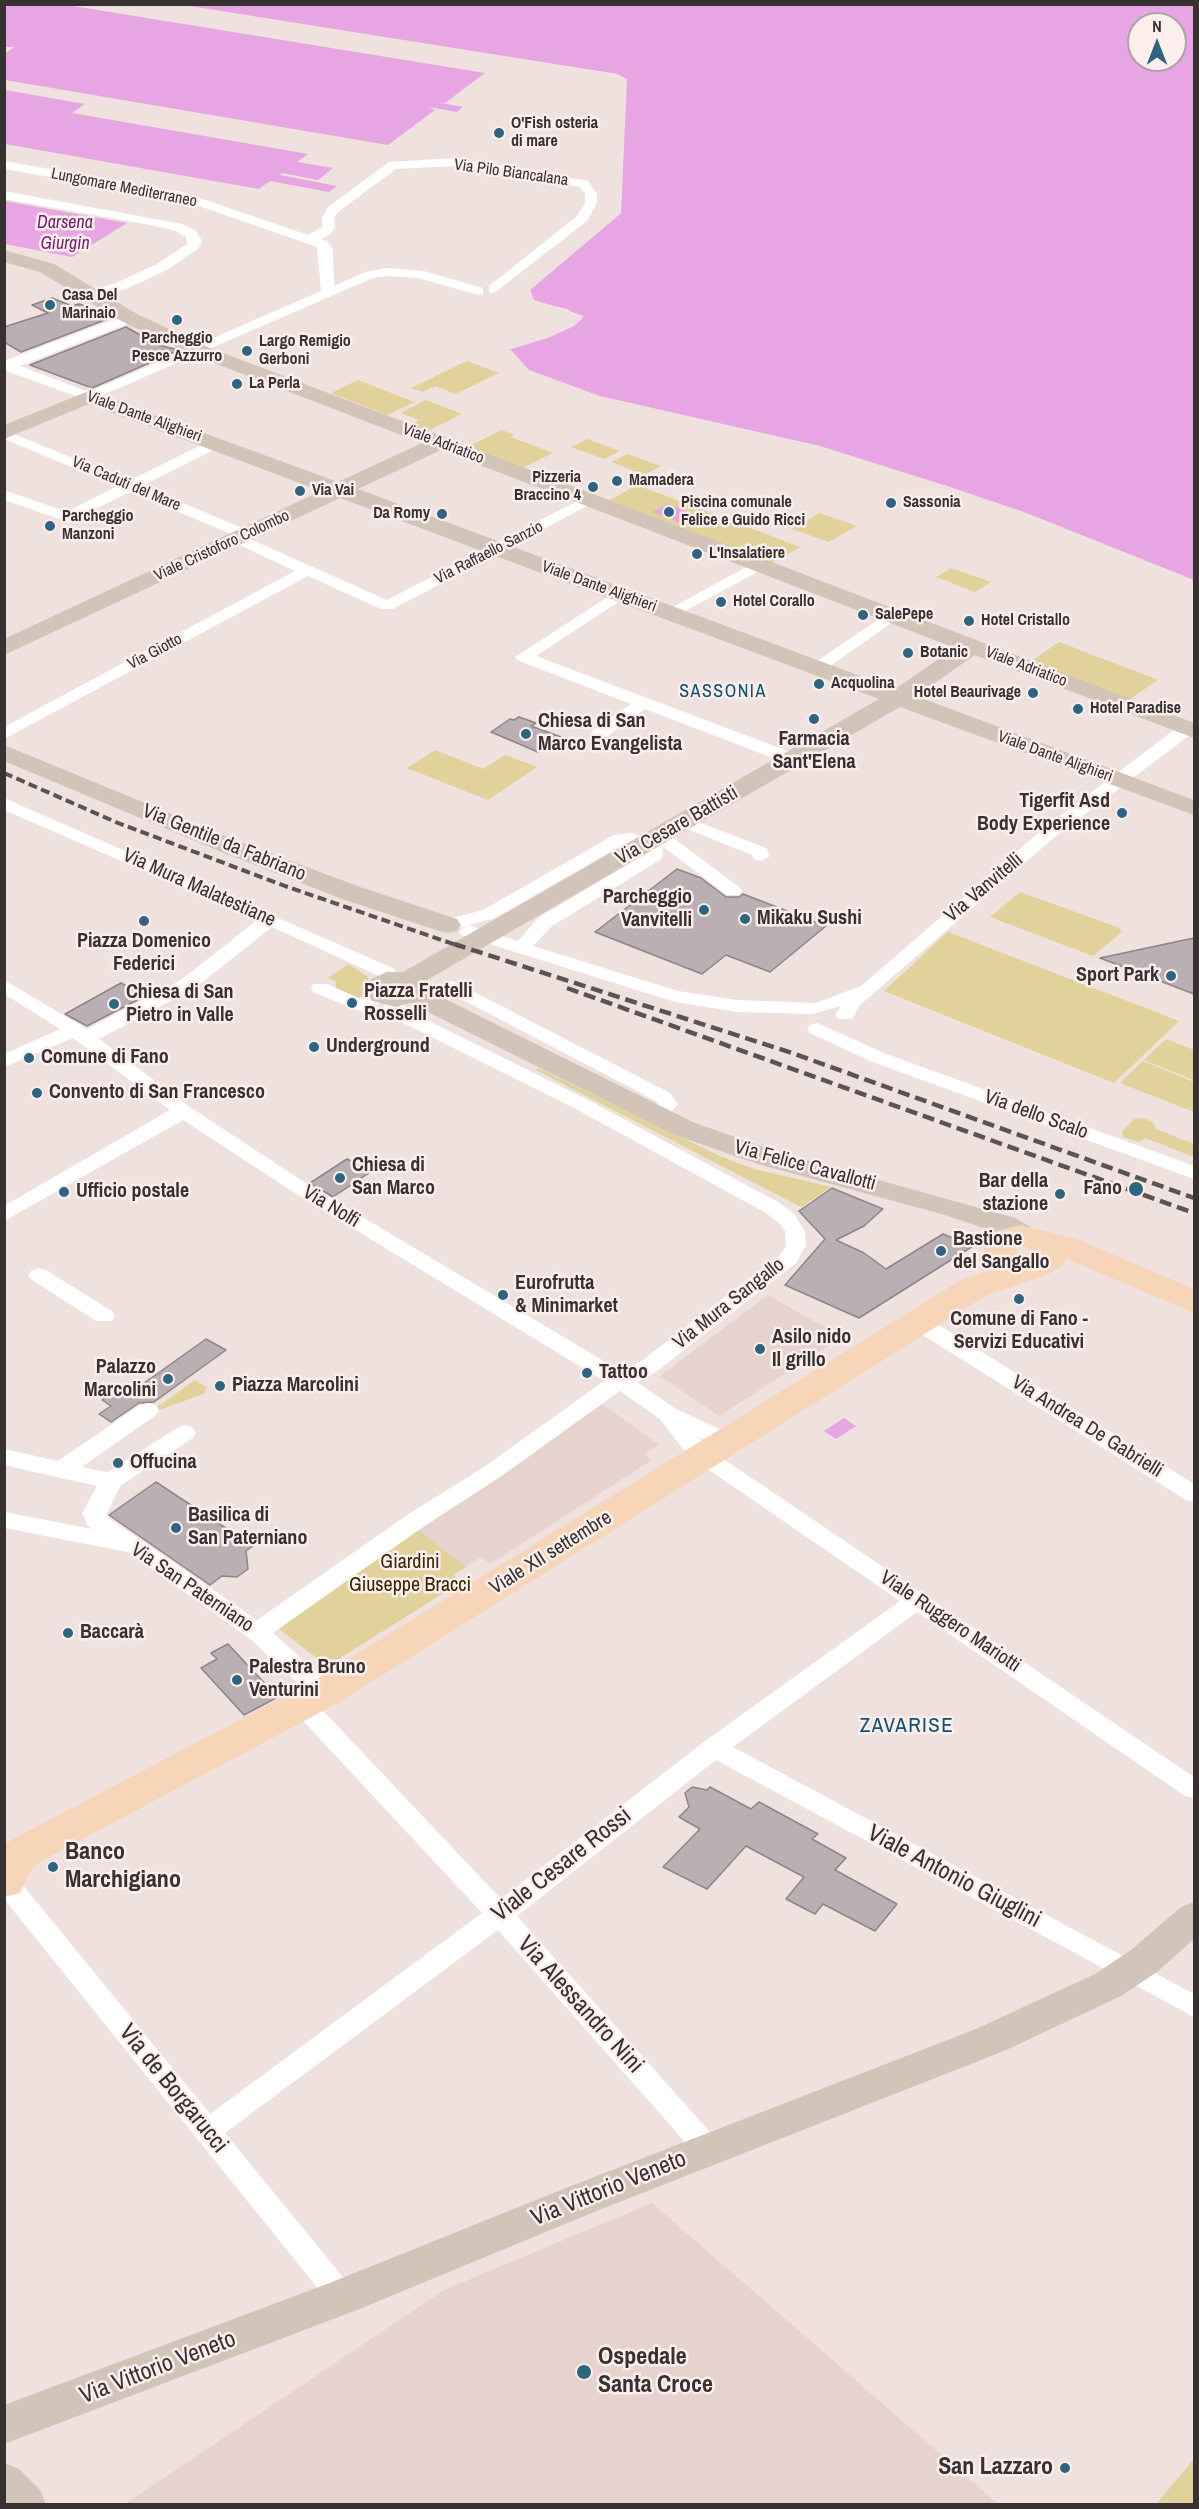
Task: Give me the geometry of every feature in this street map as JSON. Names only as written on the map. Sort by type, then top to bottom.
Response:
[{"type":"main road","points":[[1023,1252],[1127,1273],[1194,1302]]},
{"type":"main road","name":"Viale XII settembre","points":[[6,1871],[67,1835],[87,1817],[313,1699],[403,1646],[973,1288],[1023,1252]]},
{"type":"street","name":"Via Pilo Biancalana","points":[[310,239],[325,232],[329,227],[328,218],[333,210],[393,165],[455,162],[584,184],[591,194],[591,203],[582,218],[494,289],[477,291],[406,272],[370,275],[328,292]]},
{"type":"street","name":"Lungomare Mediterraneo","points":[[4,165],[182,196],[310,239]]},
{"type":"street","name":"Lungomare Mediterraneo","points":[[4,195],[150,221],[177,227],[192,234],[195,241],[193,246],[162,267],[121,286],[86,292]]},
{"type":"street","points":[[4,433],[328,292],[326,249],[322,244],[310,239]]},
{"type":"street","name":"Viale Adriatico","points":[[4,256],[47,268],[130,318],[197,350],[1191,729]]},
{"type":"street","points":[[6,366],[130,318]]},
{"type":"street","name":"Viale Dante Alighieri","points":[[6,366],[1194,808]]},
{"type":"street","name":"Via Caduti del Mare","points":[[4,433],[242,537],[306,571],[387,606]]},
{"type":"street","points":[[7,496],[68,516],[216,443]]},
{"type":"street","name":"Viale Cristoforo Colombo","points":[[4,648],[439,443]]},
{"type":"street","name":"Via Raffaello Sanzio","points":[[387,606],[590,500]]},
{"type":"street","points":[[670,613],[759,565]]},
{"type":"street","name":"Via Giotto","points":[[4,734],[306,571]]},
{"type":"street","points":[[620,594],[523,657],[792,759]]},
{"type":"street","points":[[817,668],[891,616]]},
{"type":"street","name":"Via Cesare Battisti","points":[[392,992],[500,929],[664,845],[792,759],[898,698],[943,669],[972,646]]},
{"type":"street","name":"Via Cesare Battisti","points":[[943,669],[997,656]]},
{"type":"street","points":[[598,735],[644,702]]},
{"type":"street","name":"Via Vanvitelli","points":[[845,1018],[853,1002],[1050,832],[1191,729]]},
{"type":"street","name":"Via Gentile da Fabriano","points":[[4,752],[226,845],[351,893],[448,925],[650,990],[718,1004],[765,1008],[815,1017]]},
{"type":"street","name":"Via Mura Malatestiane","points":[[4,803],[270,919],[388,974],[392,992]]},
{"type":"street","points":[[693,825],[760,852],[762,856]]},
{"type":"street","points":[[448,925],[489,914],[620,839],[632,838],[664,845],[733,891]]},
{"type":"street","points":[[521,948],[544,922],[654,856],[655,851],[664,845]]},
{"type":"street","points":[[4,1061],[80,1034],[188,984],[270,919]]},
{"type":"street","name":"Via Nolfi","points":[[4,986],[80,1034],[183,1111],[297,1186],[622,1382],[716,1449]]},
{"type":"street","points":[[453,987],[663,1097],[668,1104],[657,1117]]},
{"type":"street","name":"Via Vanvitelli","points":[[815,1017],[871,987]]},
{"type":"street","points":[[320,988],[392,992]]},
{"type":"street","name":"Via Felice Cavallotti","points":[[392,992],[419,997],[657,1117],[760,1156],[955,1209],[1023,1252]]},
{"type":"street","name":"Via Mura Sangallo","points":[[257,1632],[416,1521],[492,1472],[607,1389],[648,1367],[789,1258],[796,1245],[795,1231],[788,1219],[773,1208],[729,1182],[538,1082],[404,1016],[394,1006],[392,992]]},
{"type":"street","points":[[815,1017],[838,1028],[845,1018]]},
{"type":"street","name":"Via dello Scalo","points":[[815,1017],[877,1057],[1194,1173]]},
{"type":"street","name":"Via dello Scalo","points":[[845,1018],[877,1057]]},
{"type":"street","points":[[8,1208],[183,1111]]},
{"type":"street","points":[[39,1275],[104,1316]]},
{"type":"street","name":"Via Andrea De Gabrielli","points":[[918,1322],[1194,1494]]},
{"type":"street","points":[[61,1470],[148,1410]]},
{"type":"street","points":[[135,1545],[96,1520],[94,1513],[111,1481],[185,1433]]},
{"type":"street","name":"Viale Ruggero Mariotti","points":[[716,1449],[917,1600],[1194,1789]]},
{"type":"street","points":[[4,1457],[111,1481]]},
{"type":"street","name":"Via San Paterniano","points":[[4,1520],[135,1545],[257,1632],[313,1699]]},
{"type":"street","name":"Viale Cesare Rossi","points":[[207,2131],[499,1914],[714,1748],[917,1600]]},
{"type":"street","name":"Via Alessandro Nini","points":[[313,1699],[499,1914],[709,2150]]},
{"type":"street","name":"Viale Antonio Giuglini","points":[[714,1748],[1194,2006]]},
{"type":"street","name":"Via de Borgarucci","points":[[6,1871],[207,2131],[342,2297]]},
{"type":"street","name":"Via Vittorio Veneto","points":[[4,2425],[342,2297],[990,2040],[1108,1985],[1129,1971],[1194,1917]]},
{"type":"street","points":[[4,2483],[24,2505]]},
{"type":"shaded area","name":"Asilo nido Il grillo","points":[[768,1295],[842,1337],[719,1416],[660,1376]]},
{"type":"shaded area","points":[[598,1401],[659,1445],[644,1454],[652,1460],[490,1564],[481,1557],[466,1567],[418,1530],[536,1452],[533,1449]]},
{"type":"shaded area","name":"Ospedale Santa Croce","points":[[652,2203],[998,2504],[125,2504],[444,2290]]},
{"type":"green space","points":[[467,361],[499,373],[455,394],[435,386],[423,392],[411,388]]},
{"type":"green space","points":[[358,380],[414,402],[387,415],[331,393]]},
{"type":"green space","points":[[426,400],[462,414],[427,431],[411,425],[419,420],[401,413]]},
{"type":"green space","points":[[501,430],[514,434],[511,437],[553,453],[520,469],[466,448]]},
{"type":"green space","points":[[587,439],[620,451],[604,459],[571,447]]},
{"type":"green space","points":[[628,454],[661,466],[644,475],[611,462]]},
{"type":"green space","points":[[637,485],[800,547],[769,565],[606,502]]},
{"type":"green space","points":[[820,513],[857,526],[829,542],[792,529]]},
{"type":"green space","points":[[951,568],[991,582],[975,592],[936,577]]},
{"type":"green space","points":[[1059,642],[1158,680],[1130,699],[1030,662]]},
{"type":"green space","points":[[435,750],[483,769],[505,755],[537,767],[488,800],[407,768]]},
{"type":"green space","points":[[1020,892],[1120,928],[1122,932],[1093,956],[990,917]]},
{"type":"green space","points":[[948,932],[1179,1021],[1114,1083],[884,991]]},
{"type":"green space","points":[[348,964],[367,976],[371,984],[367,992],[359,998],[336,988],[336,981],[328,978]]},
{"type":"green space","points":[[1166,1039],[1194,1050],[1194,1080],[1144,1060]]},
{"type":"green space","points":[[1143,1061],[1194,1082],[1194,1112],[1120,1083]]},
{"type":"green space","points":[[538,1068],[722,1157],[754,1169],[831,1187],[801,1207],[536,1070]]},
{"type":"green space","points":[[1143,1118],[1153,1122],[1156,1129],[1194,1144],[1194,1157],[1145,1138],[1139,1142],[1123,1137],[1122,1132],[1134,1119]]},
{"type":"green space","points":[[195,1380],[208,1388],[205,1389],[206,1393],[159,1410],[156,1408]]},
{"type":"green space","name":"Giardini Giuseppe Bracci","points":[[418,1530],[466,1567],[454,1574],[456,1585],[326,1665],[275,1626]]},
{"type":"green space","points":[[1194,2459],[1194,2504],[1157,2503]]},
{"type":"water","points":[[5,4],[67,5],[485,73],[445,103],[435,102],[463,107],[457,112],[429,107],[435,110],[388,145],[5,80],[5,53],[15,47],[5,47]]},
{"type":"water","points":[[180,5],[1194,5],[1194,580],[1024,512],[947,486],[820,446],[600,396],[529,370],[510,349],[547,338],[574,326],[584,316],[534,300],[530,290],[621,213],[626,79],[617,74]]},
{"type":"water","points":[[5,90],[85,104],[72,113],[308,154],[297,162],[333,168],[318,180],[282,173],[280,175],[337,186],[329,192],[270,181],[259,189],[5,144]]},
{"type":"water","name":"Darsena Giurgin","points":[[4,201],[127,223],[72,257],[5,244]]},
{"type":"water","points":[[668,504],[706,519],[692,527],[653,512]]},
{"type":"water","points":[[844,1418],[856,1426],[836,1439],[824,1431]]},
{"type":"pier","points":[[177,4],[617,74],[627,79],[621,213],[530,290],[534,301],[567,309],[583,318],[574,326],[547,338],[508,350],[509,346],[546,335],[579,317],[533,303],[527,289],[618,211],[624,81],[180,7]]},
{"type":"building","points":[[52,298],[72,306],[79,304],[89,307],[110,318],[21,352],[4,342],[4,327],[48,313],[32,305]]},
{"type":"building","points":[[126,327],[158,345],[179,350],[92,388],[30,365]]},
{"type":"building","name":"Chiesa di San Marco Evangelista","points":[[519,717],[536,723],[531,726],[561,737],[538,752],[491,732],[510,719],[514,720]]},
{"type":"building","name":"Parcheggio Vanvitelli","points":[[677,869],[701,878],[726,897],[739,897],[743,894],[826,926],[770,972],[726,955],[702,974],[595,932]]},
{"type":"building","name":"Sport Park","points":[[1194,938],[1194,994],[1100,958]]},
{"type":"building","name":"Chiesa di San Pietro in Valle","points":[[121,983],[145,996],[87,1026],[65,1014]]},
{"type":"building","name":"Chiesa di San Marco","points":[[347,1159],[372,1171],[333,1197],[310,1183]]},
{"type":"building","name":"Bastione del Sangallo","points":[[832,1188],[883,1209],[864,1226],[836,1240],[864,1253],[886,1269],[943,1234],[973,1246],[859,1318],[785,1285],[825,1239],[799,1211]]},
{"type":"building","name":"Palazzo Marcolini","points":[[206,1339],[226,1350],[154,1402],[139,1403],[111,1422],[99,1414],[111,1406],[102,1400],[124,1385],[133,1391]]},
{"type":"building","name":"Basilica di San Paterniano","points":[[156,1482],[253,1546],[246,1551],[248,1569],[237,1577],[222,1576],[210,1585],[109,1515]]},
{"type":"building","name":"Palestra Bruno Venturini","points":[[228,1644],[278,1697],[244,1715],[201,1668],[217,1659],[211,1653]]},
{"type":"building","points":[[692,1787],[707,1790],[710,1787],[751,1809],[759,1802],[818,1834],[812,1839],[846,1858],[835,1870],[897,1904],[875,1931],[823,1904],[815,1914],[786,1899],[804,1877],[746,1846],[707,1889],[663,1867],[700,1829],[679,1817],[689,1807],[685,1793]]},
{"type":"railway","points":[[4,773],[118,823],[285,886],[459,946]]},
{"type":"railway","points":[[454,944],[792,1053],[1194,1198]]},
{"type":"railway","points":[[567,988],[1194,1213]]},
{"type":"place","name":"O'Fish osteria di mare","points":[[499,133]]},
{"type":"place","name":"Casa Del Marinaio","points":[[50,305]]},
{"type":"place","name":"Parcheggio Pesce Azzurro","points":[[177,320]]},
{"type":"place","name":"Largo Remigio Gerboni","points":[[247,351]]},
{"type":"place","name":"La Perla","points":[[237,384]]},
{"type":"place","name":"Mamadera","points":[[617,481]]},
{"type":"place","name":"Pizzeria Braccino 4","points":[[593,487]]},
{"type":"place","name":"Via Vai","points":[[300,491]]},
{"type":"place","name":"Sassonia","points":[[891,503]]},
{"type":"place","name":"Piscina comunale Felice e Guido Ricci","points":[[669,512]]},
{"type":"place","name":"Da Romy","points":[[442,514]]},
{"type":"place","name":"Parcheggio Manzoni","points":[[50,526]]},
{"type":"place","name":"L'Insalatiere","points":[[697,554]]},
{"type":"place","name":"Hotel Corallo","points":[[721,602]]},
{"type":"place","name":"SalePepe","points":[[863,615]]},
{"type":"place","name":"Hotel Cristallo","points":[[969,621]]},
{"type":"place","name":"Botanic","points":[[908,653]]},
{"type":"place","name":"Acquolina","points":[[819,684]]},
{"type":"place","name":"Hotel Beaurivage","points":[[1033,693]]},
{"type":"place","name":"Hotel Paradise","points":[[1078,709]]},
{"type":"place","name":"Farmacia Sant'Elena","points":[[814,719]]},
{"type":"place","name":"Chiesa di San Marco Evangelista","points":[[526,734]]},
{"type":"place","name":"Tigerfit Asd Body Experience","points":[[1122,813]]},
{"type":"place","name":"Parcheggio Vanvitelli","points":[[704,910]]},
{"type":"place","name":"Mikaku Sushi","points":[[745,919]]},
{"type":"place","name":"Piazza Domenico Federici","points":[[144,921]]},
{"type":"place","name":"Sport Park","points":[[1171,976]]},
{"type":"place","name":"Piazza Fratelli Rosselli","points":[[352,1003]]},
{"type":"place","name":"Chiesa di San Pietro in Valle","points":[[114,1004]]},
{"type":"place","name":"Underground","points":[[314,1047]]},
{"type":"place","name":"Comune di Fano","points":[[29,1058]]},
{"type":"place","name":"Convento di San Francesco","points":[[37,1093]]},
{"type":"place","name":"Chiesa di San Marco","points":[[340,1178]]},
{"type":"place","name":"Fano","points":[[1136,1189]]},
{"type":"place","name":"Ufficio postale","points":[[64,1192]]},
{"type":"place","name":"Bar della stazione","points":[[1060,1194]]},
{"type":"place","name":"Bastione del Sangallo","points":[[941,1251]]},
{"type":"place","name":"Eurofrutta & Minimarket","points":[[503,1295]]},
{"type":"place","name":"Comune di Fano - Servizi Educativi","points":[[1019,1299]]},
{"type":"place","name":"Asilo nido Il grillo","points":[[760,1349]]},
{"type":"place","name":"Tattoo","points":[[587,1373]]},
{"type":"place","name":"Palazzo Marcolini","points":[[168,1379]]},
{"type":"place","name":"Piazza Marcolini","points":[[220,1386]]},
{"type":"place","name":"Offucina","points":[[118,1463]]},
{"type":"place","name":"Basilica di San Paterniano","points":[[176,1528]]},
{"type":"place","name":"Baccarà","points":[[68,1633]]},
{"type":"place","name":"Palestra Bruno Venturini","points":[[237,1680]]},
{"type":"place","name":"Banco Marchigiano","points":[[53,1867]]},
{"type":"place","name":"Ospedale Santa Croce","points":[[584,2372]]},
{"type":"place","name":"San Lazzaro","points":[[1065,2468]]},
{"type":"district","name":"SASSONIA","points":[[723,692]]},
{"type":"district","name":"ZAVARISE","points":[[907,1726]]}]
